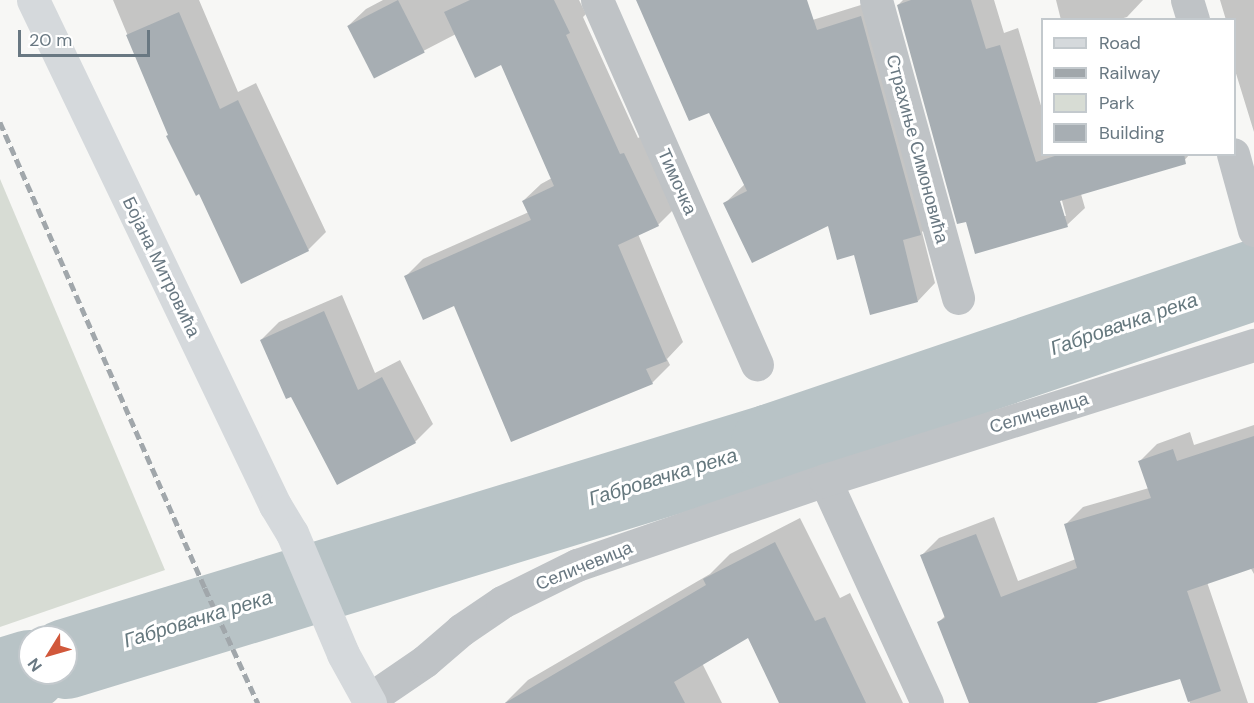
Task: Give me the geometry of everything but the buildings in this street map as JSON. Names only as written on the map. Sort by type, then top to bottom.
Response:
[{"type":"street","name":"Бојана Митровића","points":[[33,0],[265,484],[292,533],[332,627],[369,701]]},
{"type":"street","name":"Тимочка","points":[[597,0],[757,364]]},
{"type":"street","name":"Страхиње Симоновића","points":[[876,0],[958,298]]},
{"type":"street","points":[[1187,0],[1192,18]]},
{"type":"street","points":[[1234,156],[1252,226]]},
{"type":"street","name":"Селичевица","points":[[369,701],[425,662],[461,630],[502,602],[540,582],[587,562],[825,480],[1254,345]]},
{"type":"street","points":[[825,480],[927,703]]},
{"type":"green space","points":[[0,179],[165,570],[0,627]]},
{"type":"waterway","name":"Габровачка река","points":[[78,655],[771,444],[1254,280]]},
{"type":"waterway","name":"Габровачка река","points":[[0,679],[18,674]]},
{"type":"railway","points":[[0,122],[258,703]]}]
